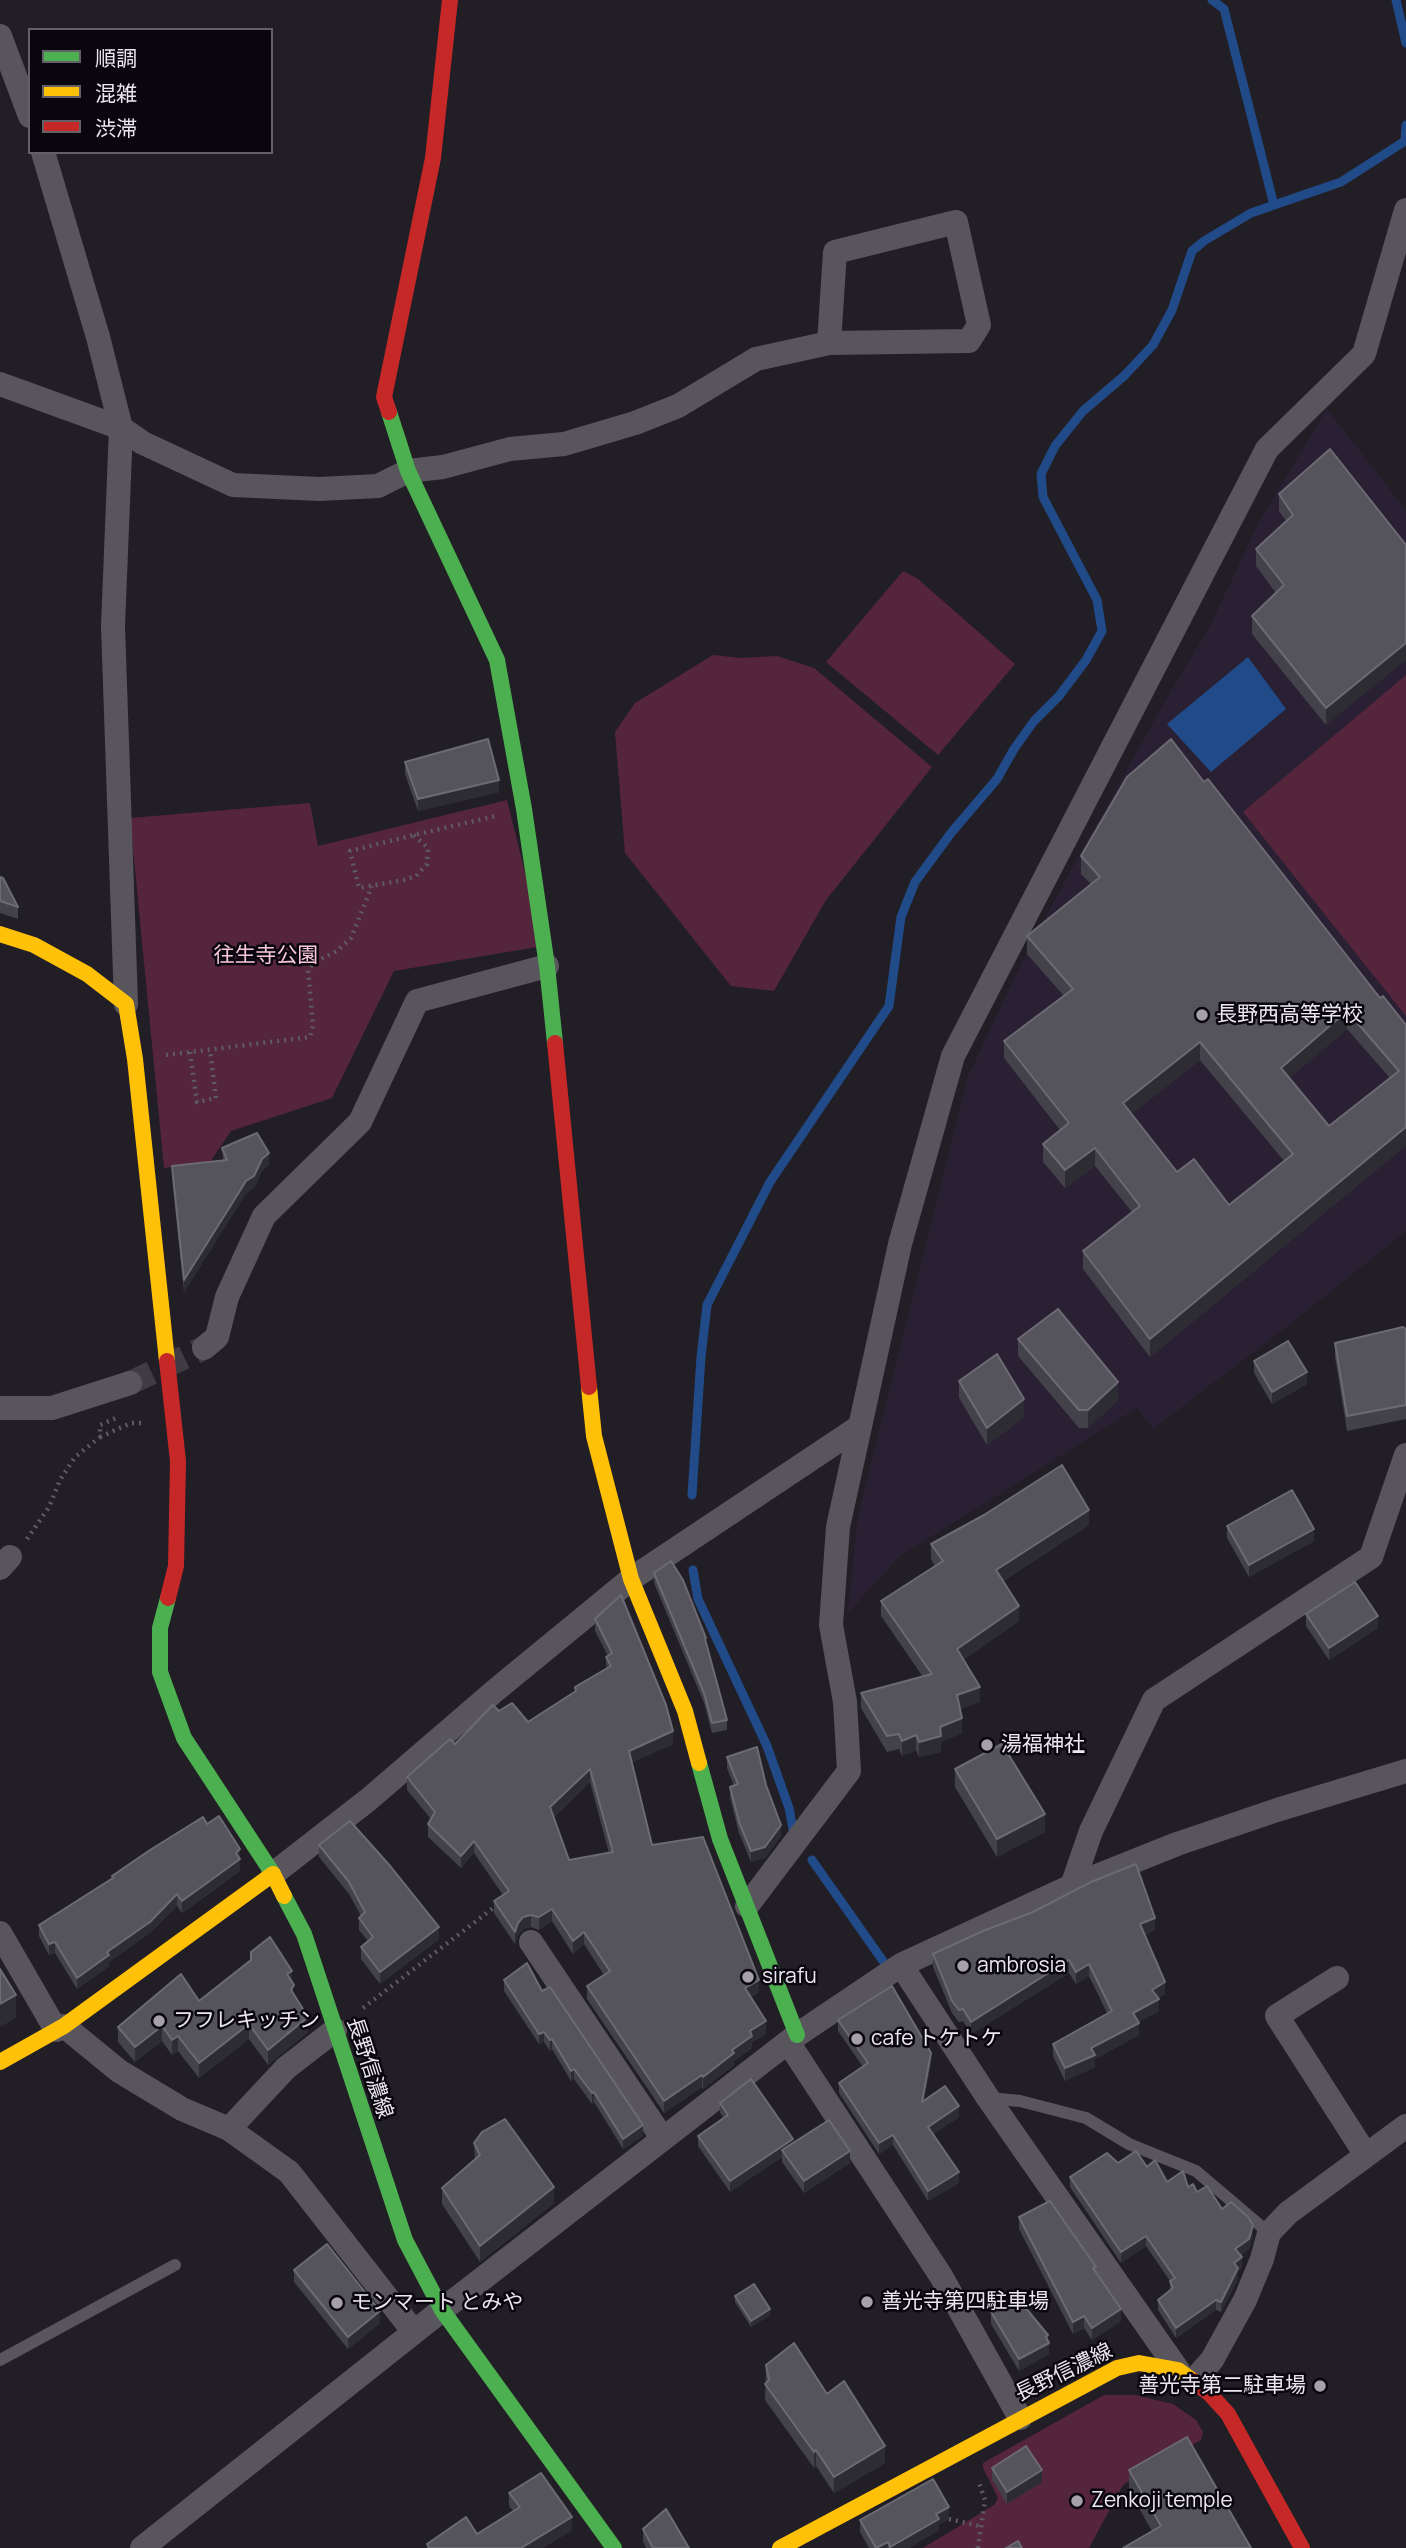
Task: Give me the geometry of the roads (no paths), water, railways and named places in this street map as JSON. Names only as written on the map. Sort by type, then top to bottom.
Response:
[{"type":"street","points":[[450,0],[433,158],[384,397],[408,471],[497,660],[524,810],[547,966],[594,1436],[631,1579],[685,1711],[720,1839],[747,1906],[793,2039],[941,2276],[1020,2418]]},
{"type":"street","points":[[0,36],[28,111]]},
{"type":"street","points":[[44,154],[98,337],[121,428],[113,626],[126,1004]]},
{"type":"street","points":[[747,1906],[849,1771],[845,1702],[831,1625],[838,1527],[900,1244],[953,1056],[1267,450],[1364,354],[1406,210]]},
{"type":"street","points":[[0,384],[121,428],[144,443],[233,485],[319,489],[378,486],[408,471],[443,467],[510,449],[564,444],[595,435],[678,406],[756,359],[829,343],[969,341],[979,325],[956,222],[835,252],[829,343]]},
{"type":"street","points":[[0,934],[34,945],[87,974],[126,1004]]},
{"type":"street","points":[[204,1348],[217,1337],[227,1297],[264,1216],[360,1122],[417,1001],[547,966]]},
{"type":"street","name":"長野信濃線","points":[[126,1004],[135,1059],[178,1461],[176,1566],[160,1628],[160,1672],[184,1738],[273,1874],[303,1934],[405,2240],[442,2311],[614,2548]]},
{"type":"street","points":[[0,1408],[52,1408],[130,1383]]},
{"type":"street","points":[[0,2062],[60,2028],[273,1874],[368,1800],[631,1579],[859,1427]]},
{"type":"street","points":[[1072,1886],[1091,1831],[1154,1700],[1371,1557],[1406,1455]]},
{"type":"street","points":[[142,2548],[414,2332],[793,2039],[901,1965],[1072,1886],[1177,1844],[1406,1771]]},
{"type":"street","points":[[0,1933],[60,2028],[119,2071],[182,2109],[229,2129],[289,2172],[414,2332]]},
{"type":"street","points":[[531,1942],[663,2139]]},
{"type":"street","points":[[901,1965],[988,2098],[1185,2375],[1228,2414],[1302,2548]]},
{"type":"street","points":[[1337,1978],[1277,2016],[1366,2155]]},
{"type":"street","points":[[229,2129],[286,2068],[335,2030]]},
{"type":"street","points":[[1185,2375],[1212,2360],[1245,2300],[1262,2259],[1269,2233],[1288,2213],[1406,2126]]},
{"type":"street","name":"長野信濃線","points":[[780,2548],[1117,2368],[1139,2363],[1185,2375]]},
{"type":"lane","points":[[988,2098],[1020,2101],[1086,2118],[1129,2144],[1196,2171],[1269,2233]]},
{"type":"lane","points":[[0,2360],[175,2265]]},
{"type":"water","points":[[1248,657],[1286,709],[1211,772],[1167,724]]},
{"type":"waterway","points":[[1212,0],[1224,9],[1274,205]]},
{"type":"waterway","points":[[1396,0],[1406,43]]},
{"type":"waterway","points":[[692,1495],[707,1305],[770,1182],[889,1006],[901,917],[915,882],[951,833],[997,779],[1034,721],[1059,696],[1086,660],[1102,631],[1097,600],[1043,497],[1041,474],[1055,446],[1083,411],[1124,376],[1153,345],[1172,310],[1192,251],[1251,213],[1341,182],[1405,141],[1406,125]]},
{"type":"waterway","points":[[693,1570],[698,1599],[767,1746],[789,1808],[794,1834]]},
{"type":"waterway","points":[[812,1860],[883,1961]]},
{"type":"tunnel","points":[[130,1383],[204,1348]]},
{"type":"place","name":"長野西高等学校","points":[[1202,1015]]},
{"type":"place","name":"湯福神社","points":[[987,1745]]},
{"type":"place","name":"ambrosia","points":[[963,1966]]},
{"type":"place","name":"sirafu","points":[[748,1977]]},
{"type":"place","name":"フフレキッチン","points":[[159,2021]]},
{"type":"place","name":"cafe トケトケ","points":[[857,2039]]},
{"type":"place","name":"善光寺第四駐車場","points":[[867,2302]]},
{"type":"place","name":"モンマート とみや","points":[[337,2303]]},
{"type":"place","name":"善光寺第二駐車場","points":[[1320,2386]]},
{"type":"place","name":"Zenkoji temple","points":[[1077,2501]]},
{"type":"park label","name":"往生寺公園","points":[[266,956]]}]
